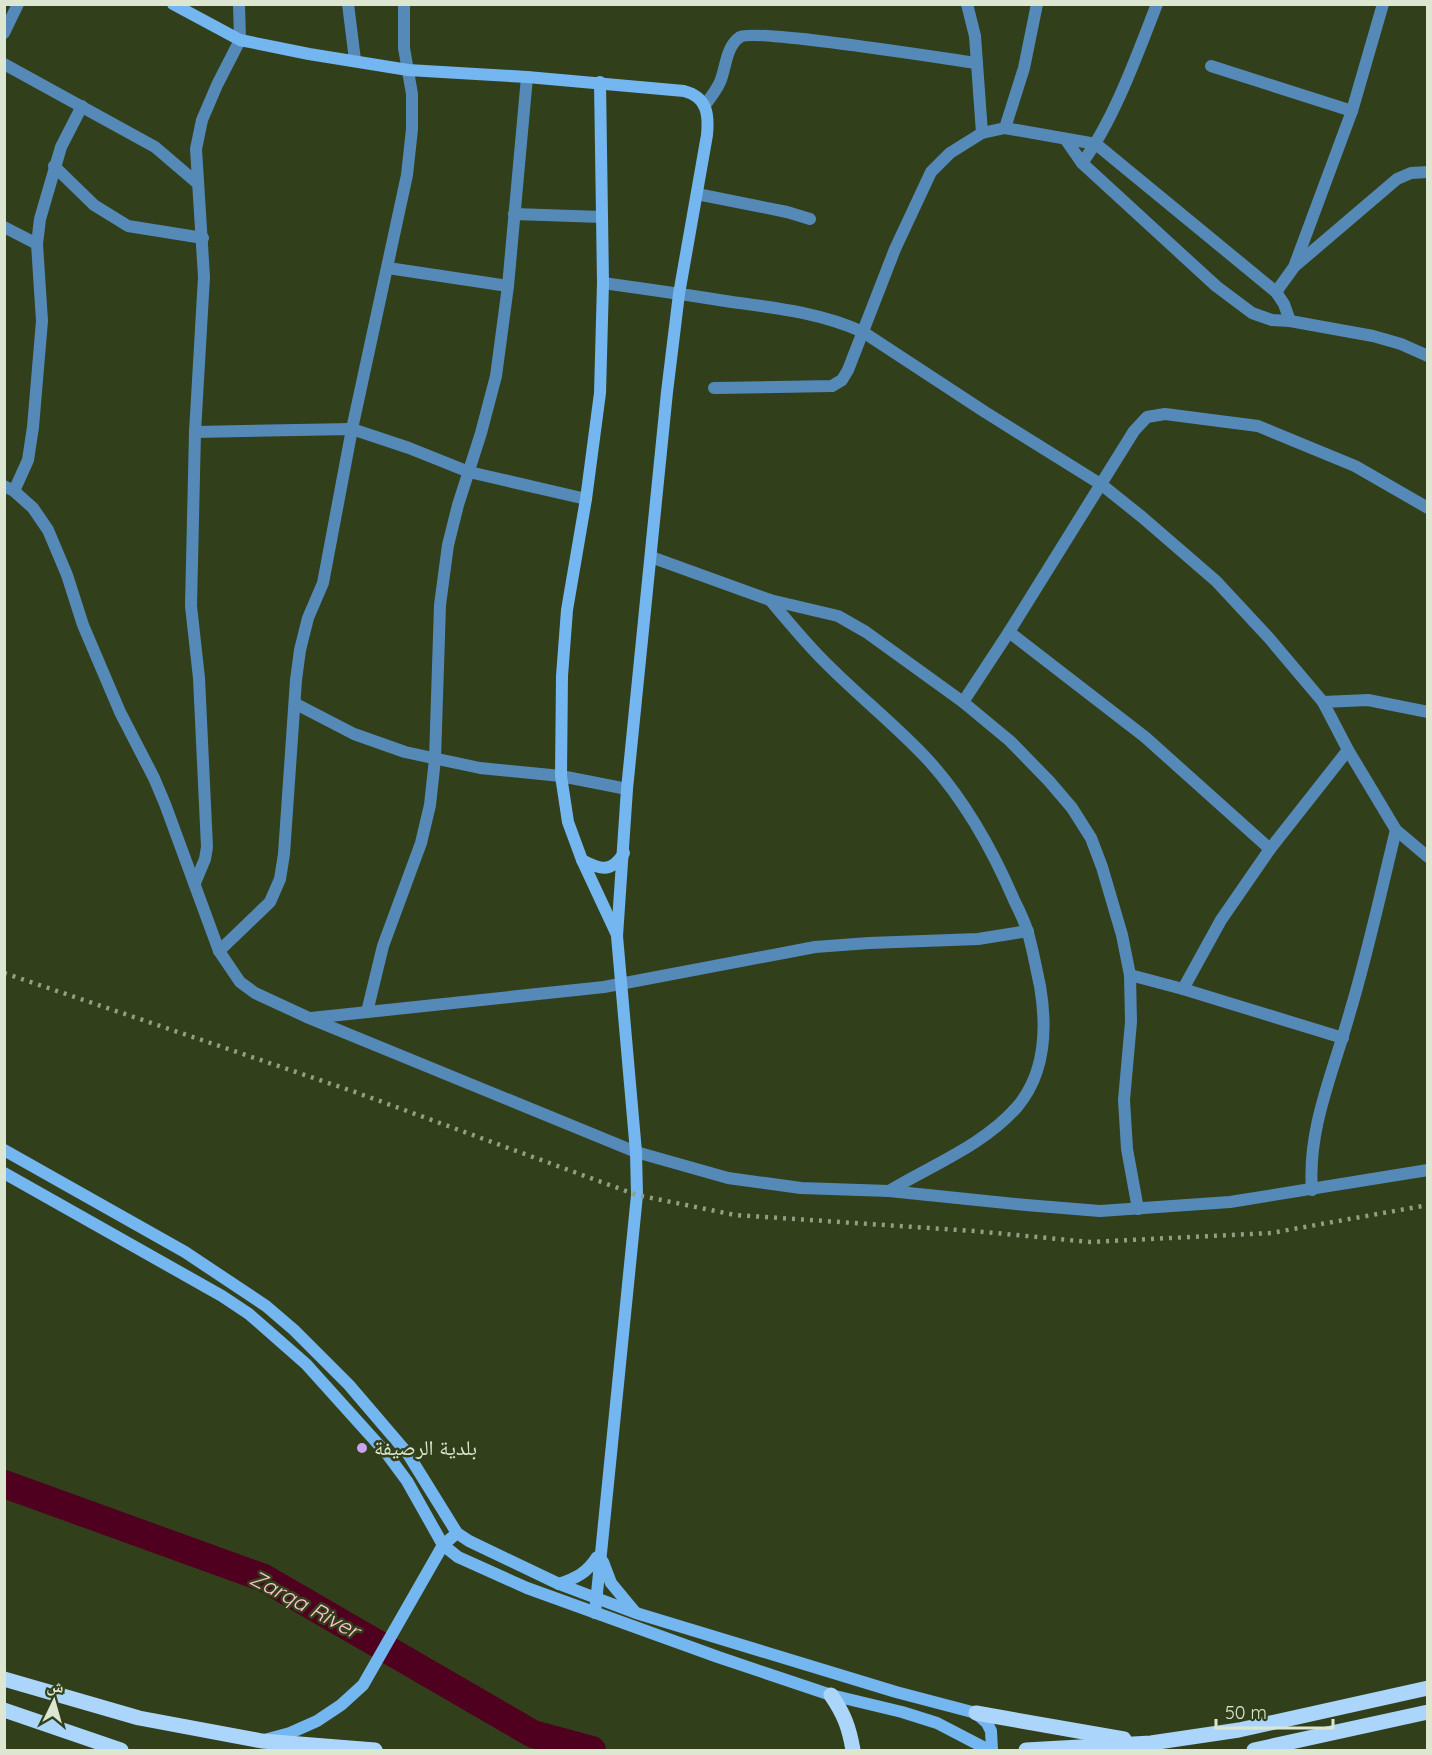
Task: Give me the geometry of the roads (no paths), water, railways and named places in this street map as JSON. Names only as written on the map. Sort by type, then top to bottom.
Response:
[{"type":"main road","points":[[4,1679],[139,1718],[262,1741],[375,1750]]},
{"type":"main road","points":[[1026,1750],[1151,1743],[1239,1730],[1428,1688]]},
{"type":"main road","points":[[831,1695],[849,1726],[853,1750]]},
{"type":"main road","points":[[4,1710],[121,1750]]},
{"type":"main road","points":[[1254,1750],[1428,1712]]},
{"type":"main road","points":[[976,1713],[1151,1743]]},
{"type":"street","points":[[173,4],[240,40],[309,54],[408,70],[600,82],[684,91],[698,96],[708,112],[707,135],[679,294],[663,424],[627,789],[617,936],[636,1152],[636,1212],[592,1612]]},
{"type":"street","points":[[195,883],[207,847],[200,678],[191,606],[195,432],[204,277],[203,238],[196,182],[196,148],[202,120],[240,40],[239,4]]},
{"type":"street","points":[[348,4],[355,60]]},
{"type":"street","points":[[219,951],[270,902],[280,879],[284,854],[300,650],[308,618],[323,583],[352,429],[407,175],[412,129],[412,94],[404,48],[405,4]]},
{"type":"street","points":[[967,4],[975,36],[982,133]]},
{"type":"street","points":[[1005,128],[1023,68],[1037,4]]},
{"type":"street","points":[[1082,164],[1096,144],[1137,55],[1157,4]]},
{"type":"street","points":[[1294,267],[1352,111],[1383,4]]},
{"type":"street","points":[[4,33],[12,9]]},
{"type":"street","points":[[705,105],[720,83],[734,43],[744,35],[782,37],[977,63]]},
{"type":"street","points":[[4,64],[154,147],[196,182]]},
{"type":"street","points":[[1211,66],[1352,111]]},
{"type":"street","points":[[367,1012],[383,946],[421,843],[430,805],[435,759],[440,605],[448,545],[496,376],[508,286],[527,77]]},
{"type":"street","points":[[600,82],[603,283],[600,393],[586,499],[567,610],[562,676],[561,776],[568,822],[582,860],[617,936]]},
{"type":"street","points":[[82,106],[61,147],[40,219],[37,244],[42,321],[33,427],[28,460],[9,488],[33,508],[48,530],[67,575],[83,626],[120,712],[154,778],[219,951],[240,982],[255,993],[309,1018],[636,1152],[728,1178],[801,1188],[889,1191],[1046,1207],[1100,1210],[1230,1202],[1428,1170]]},
{"type":"street","points":[[714,388],[832,386],[845,376],[895,249],[931,172],[950,153],[982,133],[1005,128],[1096,144],[1276,292],[1284,304],[1290,321]]},
{"type":"street","points":[[1066,140],[1082,164],[1216,286],[1252,313],[1272,320],[1290,321],[1373,336],[1401,344],[1428,356]]},
{"type":"street","points":[[54,166],[94,206],[128,226],[203,238]]},
{"type":"street","points":[[1276,292],[1294,267],[1397,179],[1412,173],[1428,172]]},
{"type":"street","points":[[697,194],[787,212],[810,219]]},
{"type":"street","points":[[514,214],[602,217]]},
{"type":"street","points":[[4,227],[37,244]]},
{"type":"street","points":[[388,268],[508,286]]},
{"type":"street","points":[[603,283],[825,317],[863,332],[1102,485],[1216,581],[1269,638],[1323,702],[1348,750],[1396,830],[1428,857]]},
{"type":"street","points":[[963,702],[1134,431],[1143,420],[1154,414],[1258,426],[1355,466],[1428,508]]},
{"type":"street","points":[[195,432],[352,429],[470,472],[586,499]]},
{"type":"street","points":[[651,557],[770,600],[838,616],[866,632],[963,702],[1010,741],[1072,808],[1091,838],[1113,899],[1130,975],[1131,1022],[1124,1109],[1127,1149],[1138,1209]]},
{"type":"street","points":[[770,600],[818,655],[915,747],[943,779],[972,819],[999,868],[1028,931],[1041,994],[1044,1030],[1042,1057],[1026,1095],[1008,1116],[986,1134],[949,1158],[889,1191]]},
{"type":"street","points":[[1009,632],[1145,737],[1270,849]]},
{"type":"street","points":[[1323,702],[1368,699],[1428,712]]},
{"type":"street","points":[[296,704],[354,734],[435,759],[480,768],[561,776],[627,789]]},
{"type":"street","points":[[1183,989],[1221,920],[1270,849],[1348,750]]},
{"type":"street","points":[[1312,1190],[1312,1158],[1317,1125],[1367,953],[1396,830]]},
{"type":"street","points":[[582,860],[593,866],[608,868],[618,862],[624,853]]},
{"type":"street","points":[[309,1018],[623,984],[815,947],[978,939],[1028,931]]},
{"type":"street","points":[[1130,975],[1343,1038]]},
{"type":"street","points":[[4,1150],[185,1252],[266,1306],[294,1330],[349,1385],[408,1454],[457,1533],[469,1541],[559,1584],[636,1613],[896,1692],[976,1713],[987,1723],[991,1731],[991,1750],[937,1724],[902,1712],[831,1695],[592,1612],[472,1565],[443,1545],[407,1481],[387,1454],[306,1364],[249,1314],[4,1173]]},
{"type":"street","points":[[175,1270],[185,1252]]},
{"type":"street","points":[[262,1741],[290,1733],[317,1721],[341,1705],[363,1685],[443,1545],[457,1533]]},
{"type":"street","points":[[559,1584],[573,1580],[586,1572],[600,1555]]},
{"type":"street","points":[[600,1555],[611,1583],[636,1613]]},
{"type":"waterway","name":"Zarqa River","points":[[4,1484],[264,1578],[533,1734],[592,1750]]},
{"type":"railway","points":[[4,973],[355,1092],[637,1195],[735,1215],[974,1231],[1090,1242],[1271,1233],[1428,1205]]},
{"type":"place","name":"بلدية الرصيفة","points":[[362,1448]]}]
